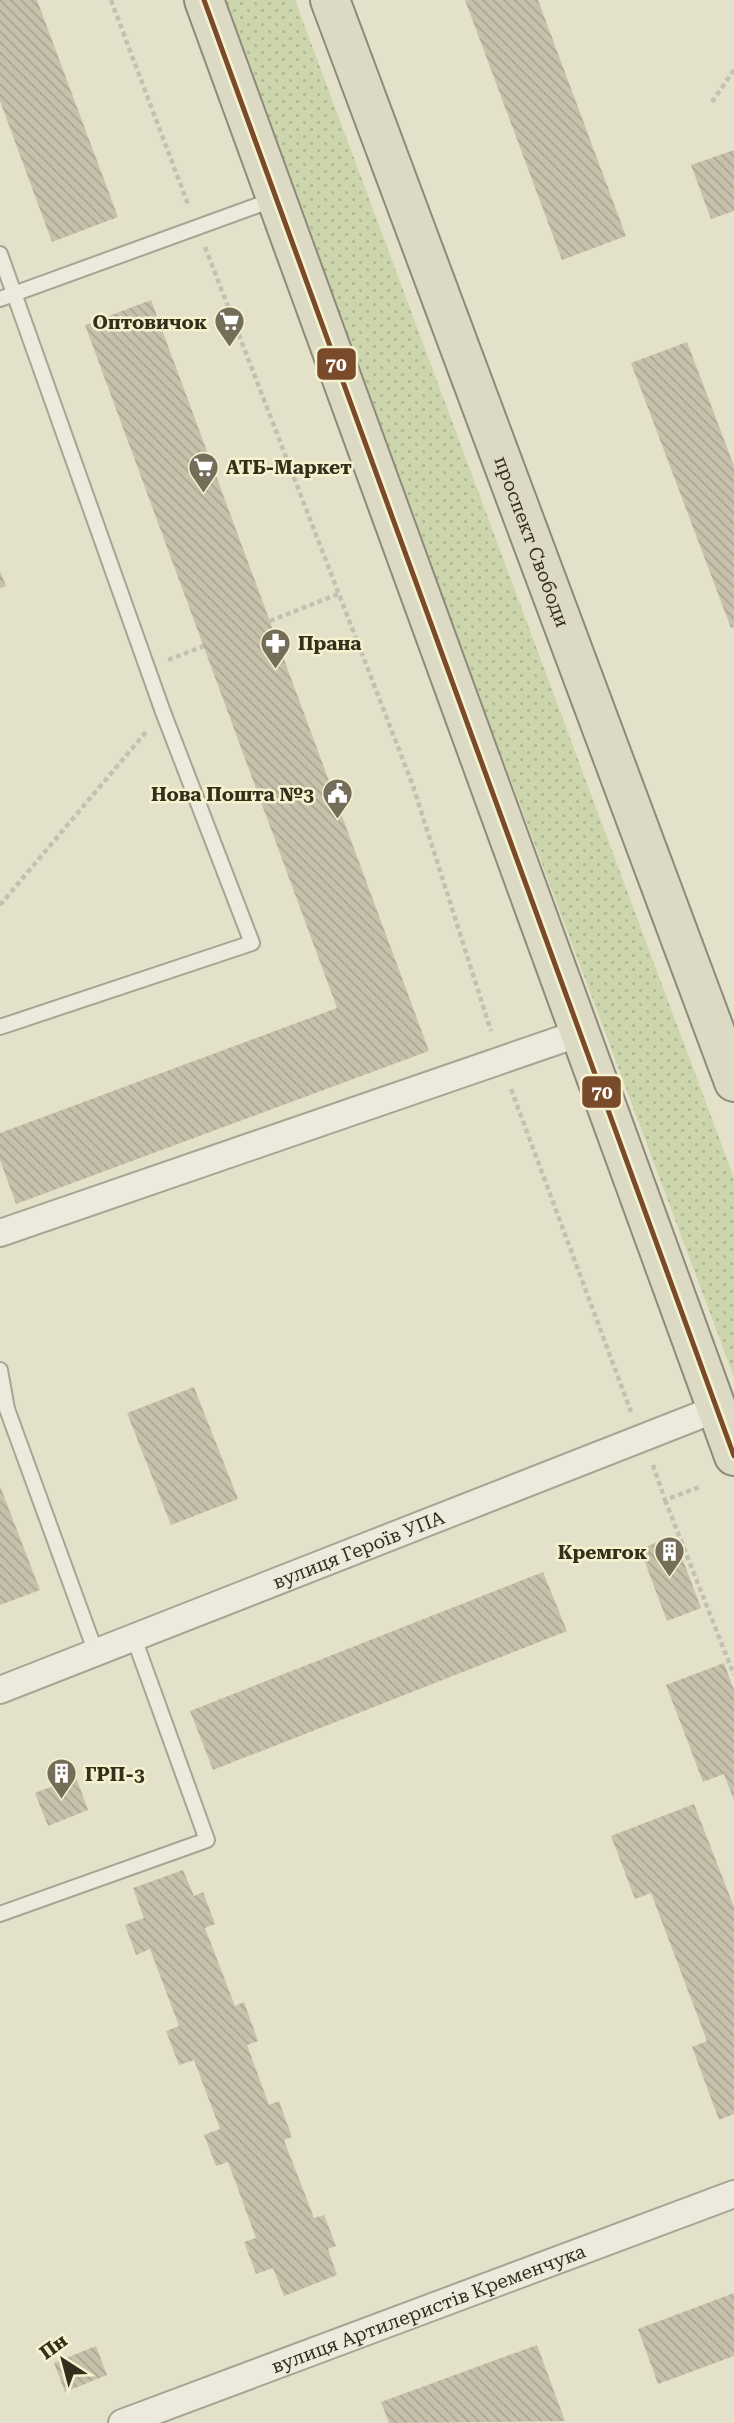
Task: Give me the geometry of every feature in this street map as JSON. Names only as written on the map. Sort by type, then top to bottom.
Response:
[{"type":"highway","points":[[204,0],[734,1456]]},
{"type":"highway","name":"проспект Свободи","points":[[330,0],[734,1082]]},
{"type":"street","points":[[0,1233],[580,1033]]},
{"type":"street","name":"вулиця Героїв УПА","points":[[0,1690],[716,1409]]},
{"type":"street","name":"вулиця Артилеристів Кременчука","points":[[122,2423],[734,2194]]},
{"type":"lane","points":[[7,296],[278,198]]},
{"type":"lane","points":[[0,254],[7,296],[252,943],[0,1027]]},
{"type":"lane","points":[[0,1370],[7,1409],[96,1653]]},
{"type":"lane","points":[[0,1914],[207,1840],[134,1638]]},
{"type":"path","points":[[111,0],[413,786],[500,1060],[641,1440]]},
{"type":"path","points":[[712,102],[734,70]]},
{"type":"path","points":[[270,621],[338,594]]},
{"type":"path","points":[[148,667],[204,646]]},
{"type":"path","points":[[0,905],[163,712]]},
{"type":"path","points":[[666,1500],[734,1675]]},
{"type":"green space","points":[[219,0],[295,0],[734,1178],[734,1377]]},
{"type":"building","points":[[0,0],[37,0],[118,217],[52,242],[0,101]]},
{"type":"building","points":[[465,0],[538,0],[626,236],[562,260]]},
{"type":"building","points":[[734,150],[734,211],[711,219],[691,165]]},
{"type":"building","points":[[151,300],[429,1051],[16,1204],[0,1160],[0,1133],[337,1008],[85,325]]},
{"type":"building","points":[[687,342],[734,466],[734,627],[731,628],[631,363]]},
{"type":"building","points":[[0,571],[6,586],[0,588]]},
{"type":"building","points":[[194,1387],[238,1499],[171,1525],[127,1413]]},
{"type":"building","points":[[0,1486],[40,1590],[0,1605]]},
{"type":"building","name":"Кремгок","points":[[674,1536],[701,1608],[667,1621],[640,1549]]},
{"type":"building","points":[[543,1572],[567,1631],[213,1770],[190,1711]]},
{"type":"building","points":[[724,1663],[734,1690],[734,1800],[724,1774],[703,1782],[666,1685]]},
{"type":"building","name":"ГРП-3","points":[[76,1777],[88,1810],[48,1826],[35,1793]]},
{"type":"building","points":[[694,1804],[734,1907],[734,2114],[719,2120],[692,2047],[707,2041],[651,1893],[635,1899],[611,1836]]},
{"type":"building","points":[[183,1870],[194,1896],[203,1892],[215,1924],[205,1928],[235,2006],[244,2002],[258,2041],[247,2045],[269,2105],[279,2101],[292,2137],[284,2140],[314,2218],[324,2215],[336,2246],[328,2249],[337,2275],[284,2296],[273,2268],[256,2274],[244,2242],[256,2238],[228,2162],[216,2166],[204,2135],[220,2129],[194,2060],[179,2065],[166,2031],[179,2026],[150,1949],[136,1955],[125,1925],[144,1918],[133,1888]]},
{"type":"building","points":[[734,2293],[734,2356],[658,2384],[638,2329]]},
{"type":"building","points":[[537,2345],[565,2421],[389,2423],[381,2402]]},
{"type":"building","points":[[96,2346],[107,2375],[65,2392],[54,2363]]},
{"type":"transit line","name":"70","points":[[204,0],[734,1456]]},
{"type":"place","name":"Оптовичок","points":[[230,349]]},
{"type":"place","name":"АТБ-Маркет","points":[[203,494]]},
{"type":"place","name":"Прана","points":[[275,670]]},
{"type":"place","name":"Нова Пошта №3","points":[[337,821]]},
{"type":"place","name":"Кремгок","points":[[670,1579]]},
{"type":"place","name":"ГРП-3","points":[[62,1801]]}]
